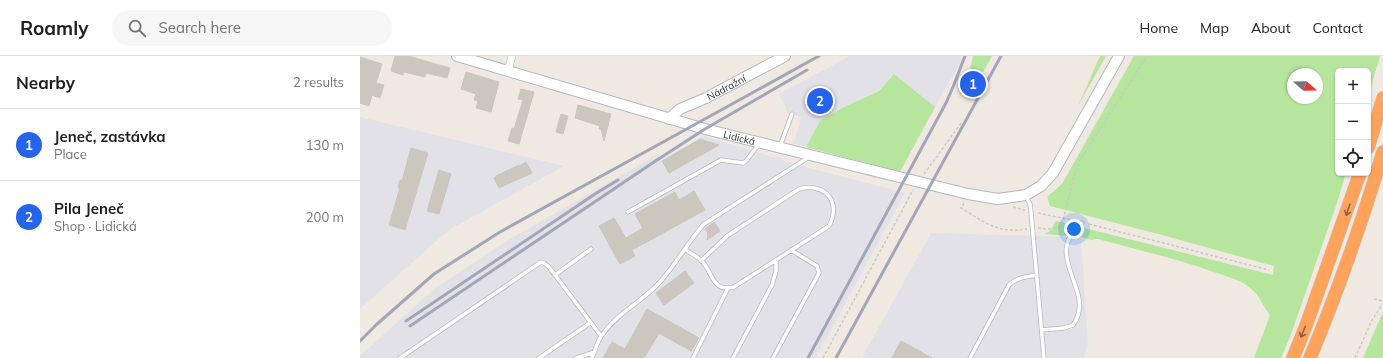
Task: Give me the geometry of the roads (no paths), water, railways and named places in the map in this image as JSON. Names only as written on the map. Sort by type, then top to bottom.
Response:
[{"type":"highway","points":[[1370,140],[1383,98]]},
{"type":"highway","points":[[1310,358],[1322,331],[1383,152]]},
{"type":"highway","points":[[1293,358],[1307,323],[1359,176]]},
{"type":"street","name":"Lidická","points":[[457,56],[669,119],[810,156],[998,200],[1026,195]]},
{"type":"street","points":[[508,70],[512,56]]},
{"type":"street","name":"Nádražní","points":[[669,119],[680,110],[706,98],[785,56]]},
{"type":"street","points":[[1026,195],[1041,186],[1053,173],[1119,56]]},
{"type":"lane","points":[[779,148],[792,114]]},
{"type":"lane","points":[[628,212],[721,160],[743,163],[759,143]]},
{"type":"lane","points":[[592,358],[601,336],[617,317],[649,293],[704,224],[810,156]]},
{"type":"lane","points":[[685,249],[701,261],[717,285],[722,288],[734,287],[829,226],[833,218],[834,207],[830,197],[822,190],[807,187],[799,189],[727,236],[701,261]]},
{"type":"lane","points":[[1026,195],[1030,204],[1044,358]]},
{"type":"lane","points":[[1042,330],[1064,328],[1073,325],[1078,316],[1080,307],[1065,249],[1073,229],[1082,222]]},
{"type":"lane","points":[[555,275],[591,249]]},
{"type":"lane","points":[[772,358],[819,273],[817,266],[791,250]]},
{"type":"lane","points":[[733,358],[772,285],[776,271],[776,260]]},
{"type":"lane","points":[[400,358],[538,263],[544,263],[555,275],[601,336]]},
{"type":"lane","points":[[970,358],[1009,285],[1014,280],[1037,275]]},
{"type":"lane","points":[[693,358],[728,288]]},
{"type":"lane","points":[[540,358],[590,323]]},
{"type":"lane","points":[[576,358],[594,352]]},
{"type":"railway","points":[[360,341],[434,274],[500,232],[819,56]]},
{"type":"railway","points":[[808,358],[946,103],[965,56]]},
{"type":"railway","points":[[836,358],[1001,56]]},
{"type":"railway","points":[[410,326],[705,129],[807,70]]},
{"type":"railway","points":[[406,321],[618,180]]},
{"type":"place","name":"Jeneč, zastávka","points":[[973,84]]},
{"type":"place","name":"Pila Jeneč","points":[[820,101]]}]
